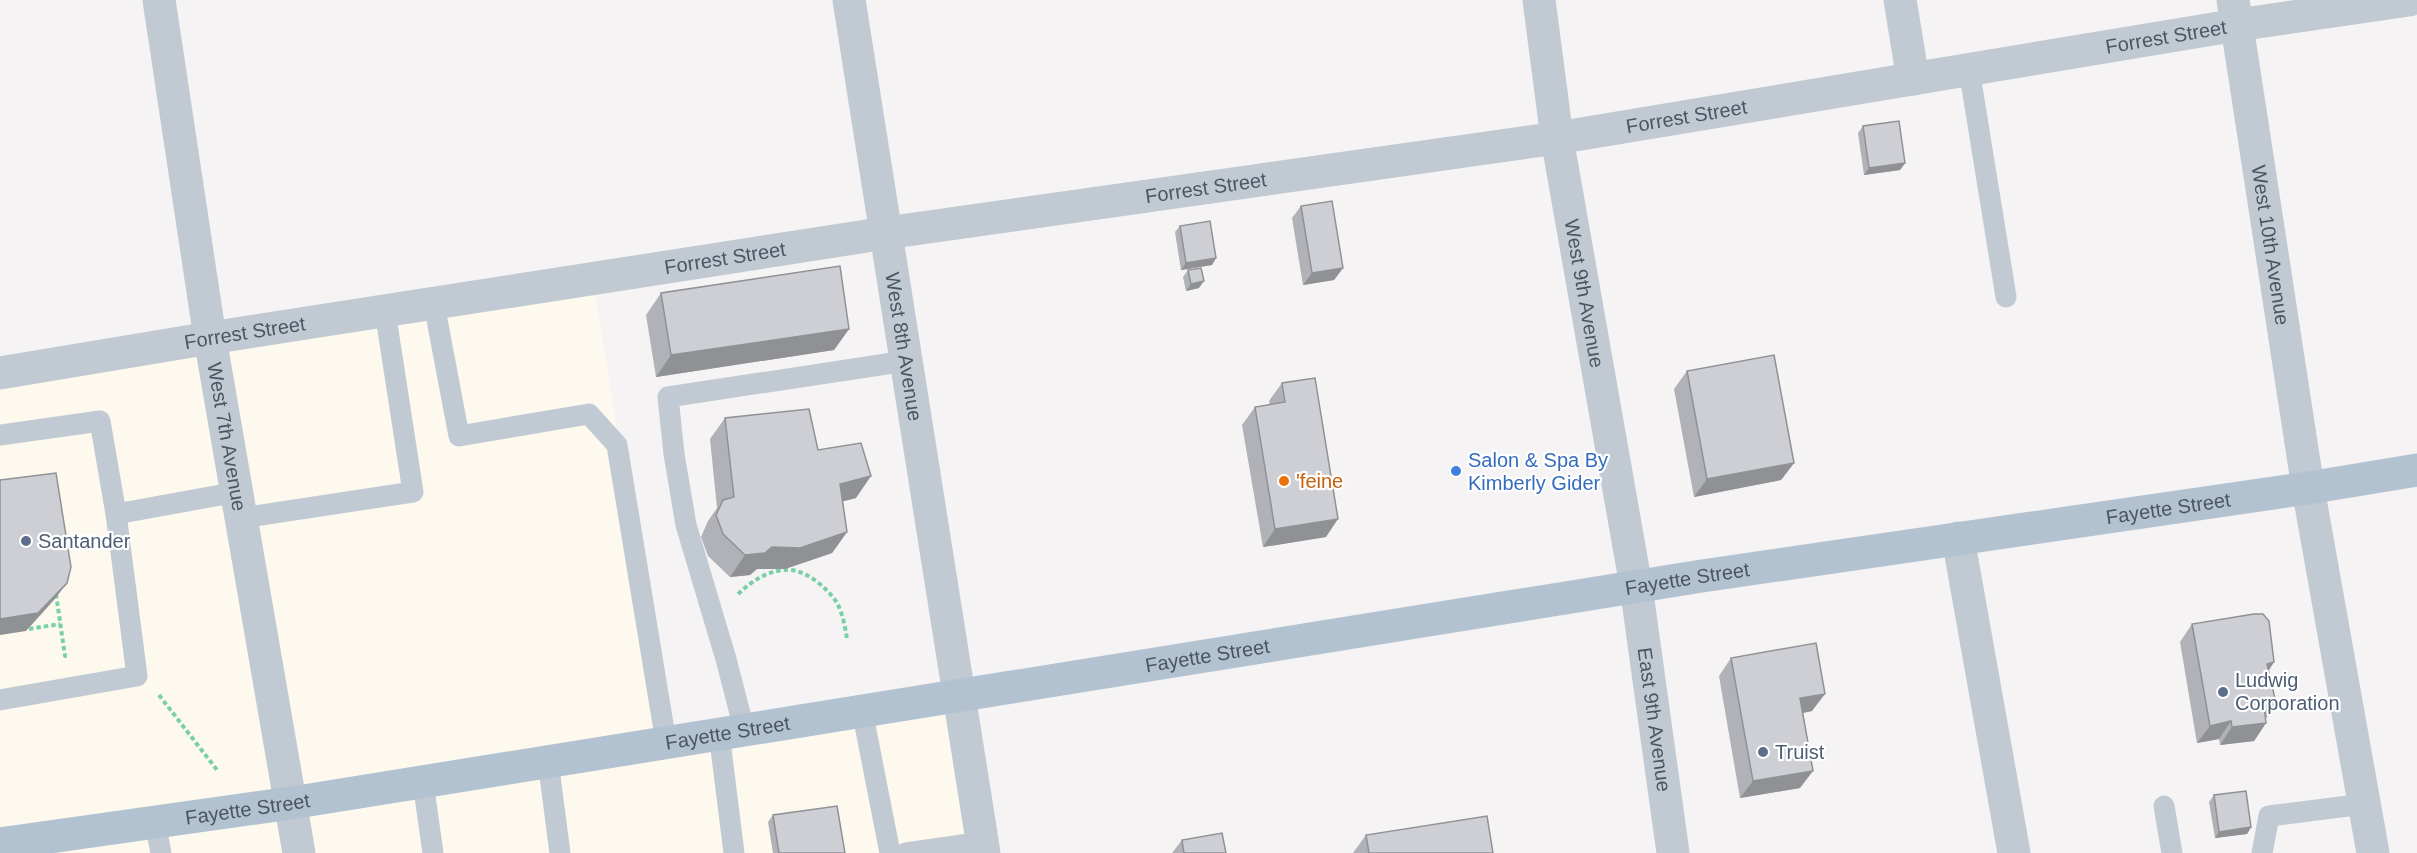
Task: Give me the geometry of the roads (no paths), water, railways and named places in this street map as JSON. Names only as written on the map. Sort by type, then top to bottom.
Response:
[{"type":"main road","name":"Fayette Street","points":[[0,844],[158,838],[291,803],[731,731],[1636,586],[2417,471]]},
{"type":"street","name":"West 7th Avenue","points":[[159,0],[210,338],[299,853]]},
{"type":"street","name":"West 8th Avenue","points":[[849,0],[984,848]]},
{"type":"street","name":"West 9th Avenue","points":[[1539,0],[1557,138],[1636,586]]},
{"type":"street","points":[[1900,0],[1913,79]]},
{"type":"street","name":"Forrest Street","points":[[0,373],[886,233],[1557,138],[1969,69],[2235,12],[2409,0]]},
{"type":"street","name":"West 10th Avenue","points":[[2235,12],[2308,488],[2373,853]]},
{"type":"street","points":[[1958,538],[2014,853]]},
{"type":"street","name":"East 9th Avenue","points":[[1636,586],[1673,853]]},
{"type":"lane","points":[[1969,69],[2006,297]]},
{"type":"lane","points":[[434,304],[459,436],[589,414],[617,445],[666,742]]},
{"type":"lane","points":[[116,514],[413,492],[385,311]]},
{"type":"lane","points":[[734,853],[731,731],[726,659],[686,525],[674,454],[668,397],[906,361]]},
{"type":"lane","points":[[0,435],[100,421],[116,514],[137,676],[0,700]]},
{"type":"lane","points":[[862,710],[890,853]]},
{"type":"lane","points":[[548,761],[560,853]]},
{"type":"lane","points":[[423,782],[433,853]]},
{"type":"lane","points":[[2262,853],[2269,816],[2364,804]]},
{"type":"lane","points":[[2164,806],[2172,853]]},
{"type":"lane","points":[[906,853],[984,848]]},
{"type":"place","name":"Salon & Spa By Kimberly Gider","points":[[1456,471]]},
{"type":"place","name":"'feine","points":[[1284,481]]},
{"type":"place","name":"Santander","points":[[26,541]]},
{"type":"place","name":"Ludwig Corporation","points":[[2223,692]]},
{"type":"place","name":"Truist","points":[[1763,752]]}]
